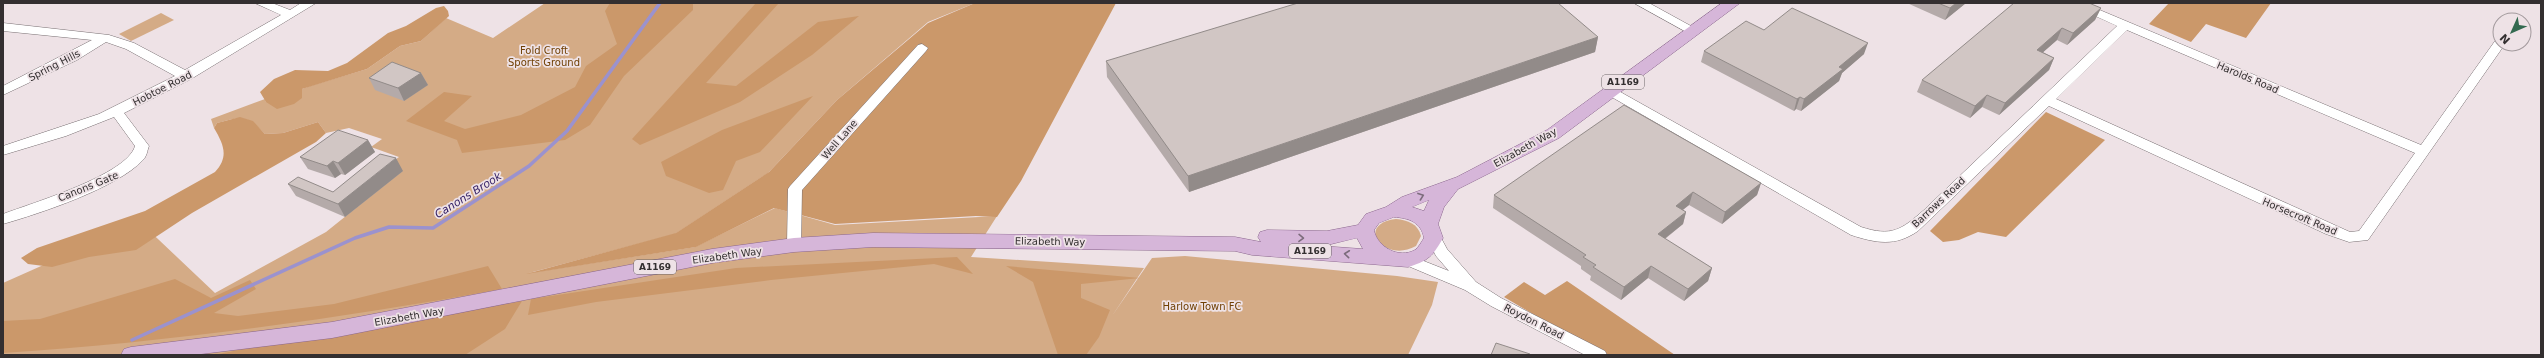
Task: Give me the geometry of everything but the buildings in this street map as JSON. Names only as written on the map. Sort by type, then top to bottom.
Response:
[{"type":"main road","name":"Elizabeth Way","points":[[1393,211],[1408,201],[1451,186],[1552,134],[1732,3]]},
{"type":"main road","name":"Elizabeth Way","points":[[1432,231],[1435,205],[1451,186]]},
{"type":"main road","points":[[1393,211],[1414,213],[1432,231],[1426,252],[1406,259],[1386,256],[1369,245],[1365,230],[1375,216],[1393,211]]},
{"type":"main road","name":"Elizabeth Way","points":[[1235,244],[1252,238],[1327,238],[1365,230]]},
{"type":"main road","name":"Elizabeth Way","points":[[131,355],[332,330],[500,299],[609,275],[712,256],[794,245],[873,240],[1235,244],[1252,248],[1386,256]]},
{"type":"street","points":[[261,3],[291,14]]},
{"type":"street","name":"Hobtoe Road","points":[[3,151],[55,135],[116,111],[186,76],[310,3]]},
{"type":"street","points":[[1640,3],[1694,31]]},
{"type":"street","name":"Harolds Road","points":[[2074,3],[2423,151]]},
{"type":"street","name":"Barrows Road","points":[[1610,92],[1856,230],[1876,238],[1897,236],[1910,228],[2048,101],[2125,25]]},
{"type":"street","name":"Spring Hills","points":[[3,27],[105,38],[130,46],[186,76]]},
{"type":"street","name":"Spring Hills","points":[[3,91],[73,57],[105,38]]},
{"type":"street","name":"Well Lane","points":[[794,245],[795,189],[922,48]]},
{"type":"street","name":"Horsecroft Road","points":[[2048,101],[2274,206],[2349,236],[2363,236],[2493,52]]},
{"type":"street","name":"Canons Gate","points":[[3,219],[113,177],[135,162],[142,154],[142,146],[116,111]]},
{"type":"street","name":"Roydon Road","points":[[1432,231],[1441,252],[1470,286]]},
{"type":"street","name":"Roydon Road","points":[[1406,259],[1470,286],[1496,302],[1599,355]]},
{"type":"green space","points":[[545,3],[975,3],[928,22],[837,100],[768,173],[675,234],[529,273],[695,247],[775,208],[835,225],[997,216],[971,257],[1144,268],[1112,316],[1152,258],[1185,256],[1397,276],[1438,282],[1432,305],[1408,355],[3,355],[3,283],[140,222],[215,293],[326,232],[402,171],[387,166],[399,157],[371,147],[382,139],[349,128],[326,133],[318,122],[283,133],[265,134],[249,120],[238,118],[232,119],[217,123],[214,128],[211,119],[265,99],[266,102],[301,92],[302,89],[310,86],[367,69],[400,46],[421,41],[446,18],[493,38]]},
{"type":"green space","points":[[161,13],[174,20],[131,41],[119,34]]},
{"type":"green space","points":[[1396,219],[1405,220],[1418,228],[1421,236],[1416,246],[1404,250],[1393,250],[1385,247],[1378,241],[1375,234],[1377,228],[1383,222]]},
{"type":"shaded area","points":[[610,3],[693,3],[693,10],[624,76],[590,125],[565,140],[462,153],[457,140],[406,121],[444,92],[472,96],[444,121],[465,129],[521,115],[575,87],[586,66],[617,44],[605,11]]},
{"type":"shaded area","points":[[756,3],[779,3],[706,83],[736,86],[818,22],[859,16],[812,55],[740,102],[640,145],[632,139]]},
{"type":"shaded area","points":[[975,3],[1116,3],[1021,181],[997,217],[976,216],[835,224],[774,208],[696,247],[526,274],[676,233],[769,172],[837,100],[928,23]]},
{"type":"shaded area","points":[[2169,3],[2271,3],[2246,38],[2206,24],[2191,42],[2149,24]]},
{"type":"shaded area","points":[[444,6],[448,11],[449,16],[421,41],[400,46],[367,69],[302,89],[302,98],[294,104],[277,109],[266,102],[260,92],[274,79],[295,70],[328,71],[347,63],[388,33],[406,26],[436,8]]},
{"type":"shaded area","points":[[813,96],[760,152],[736,161],[723,190],[709,193],[666,176],[661,162],[722,130]]},
{"type":"shaded area","points":[[2046,112],[2105,140],[2006,237],[1978,232],[1959,240],[1943,242],[1930,231]]},
{"type":"shaded area","points":[[240,117],[253,121],[265,134],[283,133],[318,122],[326,133],[316,142],[192,213],[136,250],[89,257],[52,267],[28,264],[21,258],[37,248],[145,211],[215,172],[222,161],[224,151],[214,128],[217,123]]},
{"type":"shaded area","points":[[957,257],[973,274],[934,264],[771,280],[596,302],[528,315],[531,299],[736,268]]},
{"type":"shaded area","points":[[488,266],[502,289],[316,320],[254,328],[129,343],[3,353],[3,321],[40,319],[175,279],[211,298],[250,280],[256,289],[214,313],[238,316],[334,304]]},
{"type":"shaded area","points":[[1006,266],[1140,278],[1081,284],[1081,298],[1110,310],[1099,337],[1086,355],[1058,355],[1033,282]]},
{"type":"shaded area","points":[[1567,281],[1675,355],[1602,355],[1504,297],[1524,282],[1545,295]]},
{"type":"shaded area","points":[[522,301],[505,329],[465,355],[214,355],[272,343],[368,330]]},
{"type":"waterway","name":"Canons Brook","points":[[132,340],[355,238],[389,227],[433,228],[529,166],[567,131],[660,3]]},
{"type":"park label","name":"Fold Croft Sports Ground","points":[[544,56]]},
{"type":"park label","name":"Harlow Town FC","points":[[1202,306]]}]
